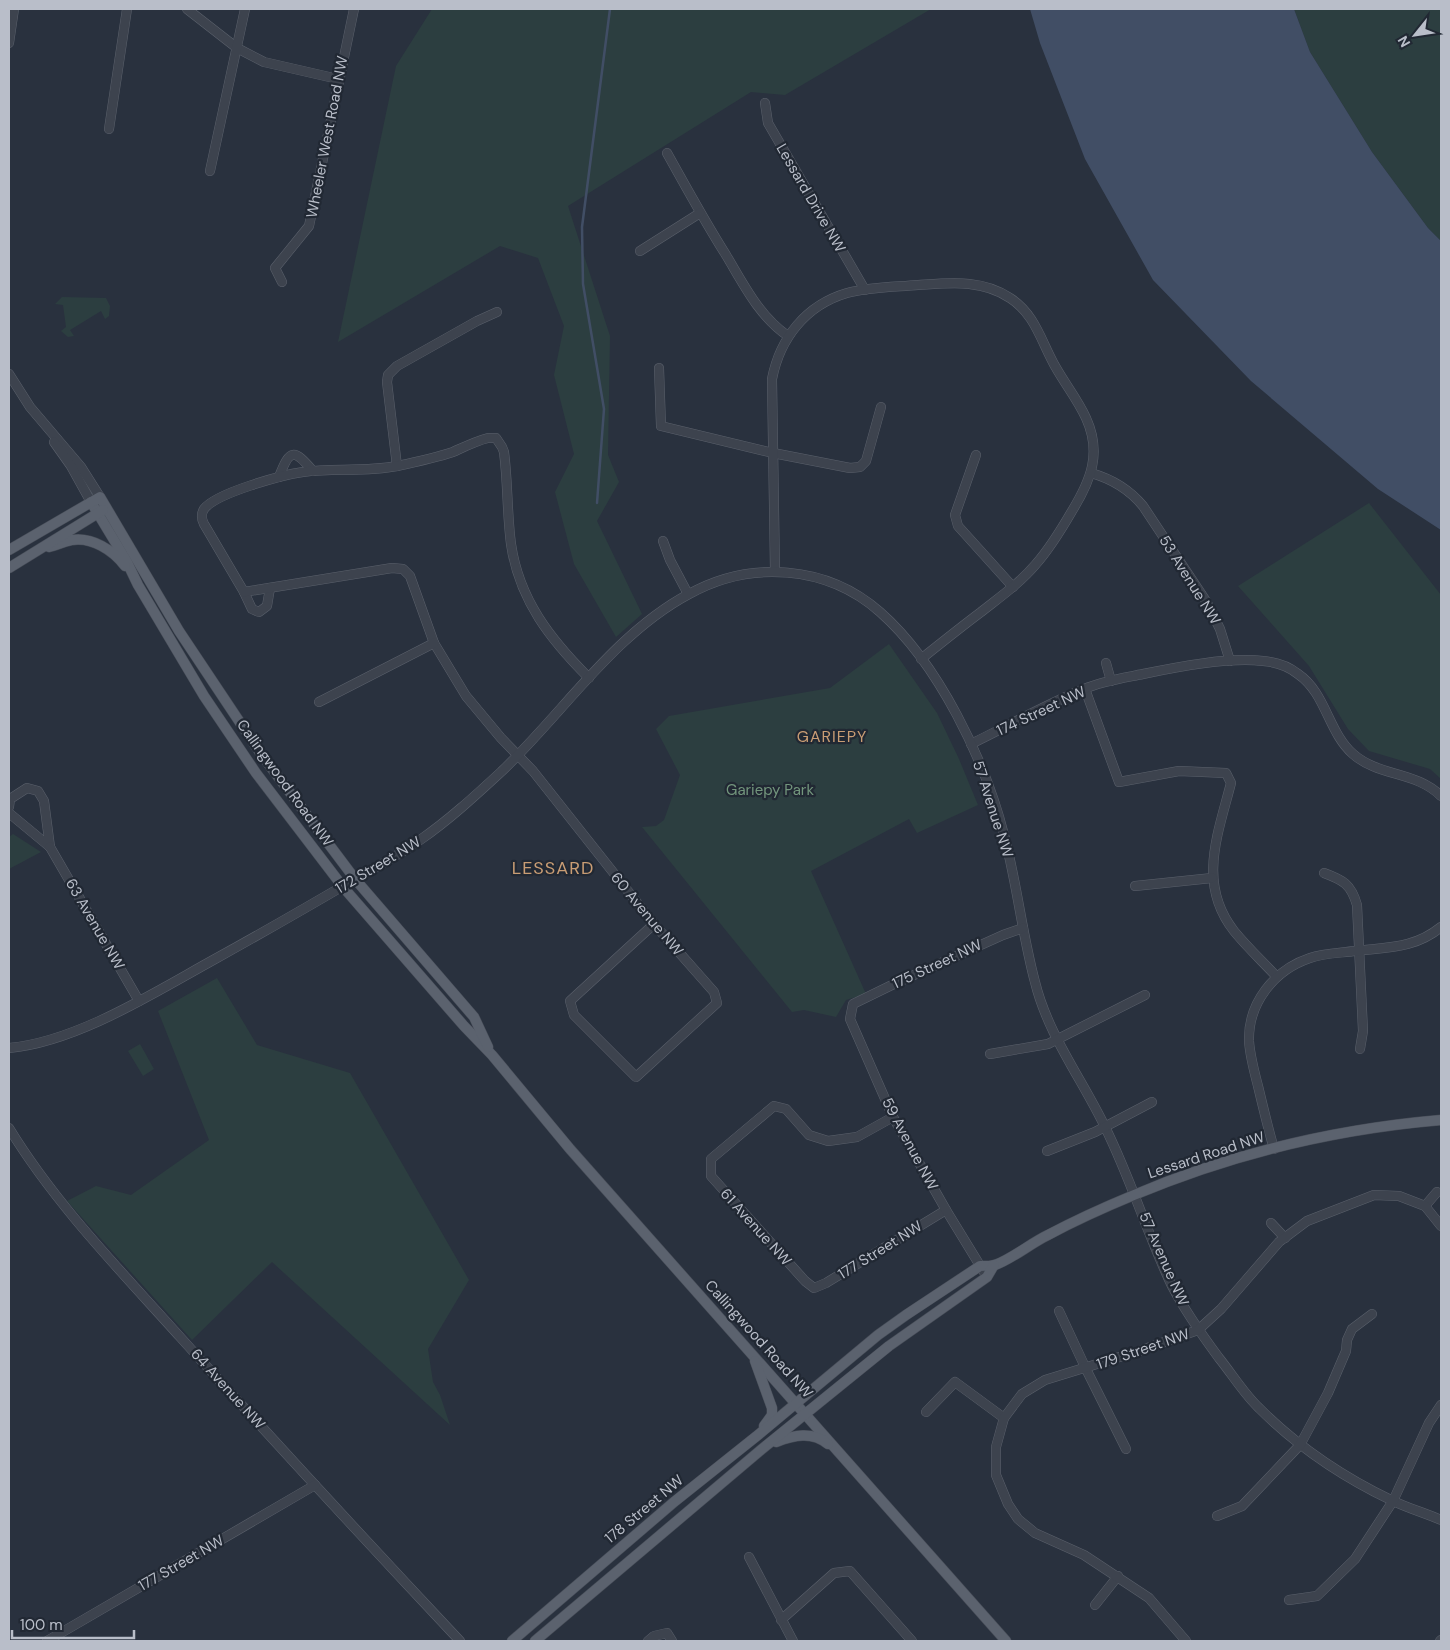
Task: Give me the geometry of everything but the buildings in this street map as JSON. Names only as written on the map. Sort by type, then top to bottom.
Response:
[{"type":"main road","name":"Callingwood Road NW","points":[[96,500],[179,631],[261,754],[355,879],[474,1017],[492,1055]]},
{"type":"main road","points":[[9,550],[96,500]]},
{"type":"main road","name":"Callingwood Road NW","points":[[102,510],[138,585],[204,696],[251,765],[343,887],[464,1026],[492,1055],[570,1149],[1006,1641]]},
{"type":"main road","points":[[9,568],[43,549],[58,536],[102,510]]},
{"type":"main road","points":[[43,549],[72,540],[93,542],[107,549],[122,563],[138,585]]},
{"type":"main road","name":"Lessard Road NW","points":[[796,1403],[899,1320],[980,1266],[994,1265],[1054,1232],[1134,1195],[1213,1166],[1293,1143],[1380,1126],[1441,1120]]},
{"type":"main road","points":[[806,1414],[914,1327],[987,1277],[994,1265]]},
{"type":"main road","points":[[752,1353],[772,1408],[772,1415],[758,1435]]},
{"type":"main road","name":"178 Street NW","points":[[512,1641],[674,1502],[796,1403]]},
{"type":"main road","name":"178 Street NW","points":[[535,1641],[806,1414]]},
{"type":"main road","points":[[762,1449],[786,1438],[805,1434],[821,1438],[843,1456]]},
{"type":"street","points":[[9,43],[14,9]]},
{"type":"street","points":[[109,129],[127,9]]},
{"type":"street","points":[[187,9],[236,48],[264,62],[338,79]]},
{"type":"street","points":[[210,171],[245,9]]},
{"type":"street","name":"Wheeler West Road NW","points":[[282,282],[275,268],[309,226],[354,9]]},
{"type":"street","name":"Lessard Drive NW","points":[[765,103],[768,123],[865,290]]},
{"type":"street","points":[[667,152],[700,213],[754,303],[770,321],[788,336]]},
{"type":"street","points":[[640,251],[700,213]]},
{"type":"street","points":[[775,571],[772,380],[776,360],[788,336],[805,316],[820,304],[847,293],[965,282],[993,289],[1015,302],[1032,319],[1054,365],[1090,426],[1094,444],[1091,473],[1085,490],[1049,548],[1036,564],[1013,587],[921,659]]},
{"type":"street","points":[[397,466],[387,382],[388,375],[392,369],[477,321],[497,312]]},
{"type":"street","points":[[659,368],[661,426],[773,453],[856,469],[866,461],[881,407]]},
{"type":"street","points":[[9,374],[30,407],[81,467],[96,500]]},
{"type":"street","points":[[270,588],[266,606],[259,612],[252,609],[204,524],[203,511],[211,503],[232,493],[280,477],[313,472],[397,466],[440,456],[488,438],[496,438],[502,446],[505,458],[511,546],[522,585],[534,611],[551,637],[589,678]]},
{"type":"street","points":[[280,477],[287,459],[291,455],[301,457],[313,472]]},
{"type":"street","points":[[976,455],[956,511],[955,521],[1013,587]]},
{"type":"street","name":"53 Avenue NW","points":[[1091,473],[1115,483],[1130,493],[1143,506],[1206,600],[1220,629],[1230,661]]},
{"type":"street","points":[[663,541],[670,560],[688,594]]},
{"type":"street","name":"60 Avenue NW","points":[[244,592],[392,568],[402,569],[410,576],[434,643],[466,696],[540,779],[654,924],[714,992],[717,1003],[636,1077],[574,1015],[570,1000],[654,924]]},
{"type":"street","name":"172 Street NW","points":[[9,1048],[21,1047],[75,1032],[139,1001],[343,887],[428,834],[471,799],[518,755],[589,678],[637,631],[688,594],[712,583],[741,575],[775,571],[817,577],[838,585],[873,606]]},
{"type":"street","name":"57 Avenue NW","points":[[873,606],[896,628],[921,659],[945,696],[971,744],[986,780],[1003,830],[1038,992],[1058,1040],[1106,1127],[1173,1287],[1198,1330],[1256,1405],[1300,1445],[1347,1476],[1393,1501],[1441,1520]]},
{"type":"street","points":[[319,702],[434,643]]},
{"type":"street","points":[[1230,661],[1254,660],[1270,662],[1289,668],[1316,692],[1334,730],[1354,755],[1363,762],[1379,769],[1419,780],[1441,796]]},
{"type":"street","name":"174 Street NW","points":[[971,744],[1085,689],[1111,681],[1180,667],[1230,661]]},
{"type":"street","points":[[1106,662],[1111,681]]},
{"type":"street","points":[[1085,689],[1119,782],[1178,771],[1226,773],[1231,783],[1214,848],[1212,878],[1218,902],[1233,930],[1276,976]]},
{"type":"street","name":"63 Avenue NW","points":[[9,808],[10,799],[27,788],[38,791],[44,801],[50,847]]},
{"type":"street","name":"63 Avenue NW","points":[[9,813],[50,847],[139,1001]]},
{"type":"street","points":[[1324,873],[1342,879],[1354,896],[1356,905],[1363,1031],[1360,1049]]},
{"type":"street","points":[[1136,886],[1212,878]]},
{"type":"street","name":"175 Street NW","points":[[853,1004],[1003,934],[1023,928]]},
{"type":"street","points":[[1274,1149],[1251,1058],[1249,1042],[1251,1022],[1255,1008],[1265,990],[1276,976],[1309,958],[1360,950],[1404,946],[1422,939],[1441,928]]},
{"type":"street","points":[[990,1054],[1040,1046],[1058,1040],[1145,995]]},
{"type":"street","name":"59 Avenue NW","points":[[853,1004],[850,1019],[893,1117],[987,1277]]},
{"type":"street","points":[[1047,1151],[1106,1127],[1152,1102]]},
{"type":"street","name":"61 Avenue NW","points":[[814,1288],[805,1281],[712,1176],[711,1160],[774,1106],[786,1109],[809,1135],[828,1141],[857,1137],[893,1117]]},
{"type":"street","name":"64 Avenue NW","points":[[9,1128],[21,1148],[85,1231],[460,1641]]},
{"type":"street","points":[[1436,1192],[1425,1206],[1441,1226]]},
{"type":"street","name":"179 Street NW","points":[[1118,1576],[1084,1555],[1035,1533],[1018,1519],[1008,1504],[996,1475],[996,1448],[1004,1418],[1022,1394],[1044,1380],[1086,1369],[1198,1330],[1221,1309],[1279,1242],[1307,1221],[1374,1195],[1399,1196],[1425,1206]]},
{"type":"street","name":"177 Street NW","points":[[814,1288],[826,1284],[946,1210]]},
{"type":"street","points":[[1271,1223],[1284,1238]]},
{"type":"street","points":[[1060,1311],[1086,1369],[1126,1449]]},
{"type":"street","points":[[1217,1516],[1242,1506],[1300,1445],[1328,1393],[1346,1352],[1347,1340],[1352,1329],[1372,1314]]},
{"type":"street","points":[[926,1412],[955,1382],[1004,1418]]},
{"type":"street","points":[[1289,1600],[1317,1596],[1355,1559],[1393,1501],[1429,1423],[1441,1405]]},
{"type":"street","name":"177 Street NW","points":[[47,1641],[315,1484]]},
{"type":"street","points":[[749,1557],[793,1641]]},
{"type":"street","points":[[781,1620],[834,1573],[850,1571],[912,1641]]},
{"type":"street","points":[[1095,1605],[1118,1576],[1149,1598],[1186,1641]]},
{"type":"street","points":[[648,1641],[654,1636],[669,1637]]},
{"type":"green space","points":[[432,9],[931,9],[785,95],[751,92],[568,206],[610,336],[608,455],[619,482],[597,521],[642,614],[616,637],[574,564],[555,492],[574,454],[554,375],[564,326],[538,258],[500,246],[338,342],[396,66]]},
{"type":"green space","points":[[1294,9],[1441,9],[1441,241],[1428,228],[1372,152],[1310,52]]},
{"type":"green space","points":[[62,297],[106,298],[110,306],[109,316],[105,319],[101,311],[70,330],[74,336],[68,337],[61,331],[66,327],[63,305],[55,304]]},
{"type":"green space","points":[[1369,503],[1441,595],[1441,779],[1430,769],[1369,751],[1348,729],[1309,666],[1238,586]]},
{"type":"green space","name":"Gariepy Park","points":[[889,644],[937,713],[978,805],[917,833],[909,819],[811,871],[866,994],[846,1000],[836,1017],[804,1010],[792,1012],[642,827],[656,826],[664,820],[680,775],[656,729],[669,716],[830,688]]},
{"type":"green space","points":[[13,834],[41,852],[9,869],[9,837]]},
{"type":"green space","points":[[217,978],[257,1045],[350,1073],[469,1280],[428,1349],[433,1382],[440,1395],[450,1425],[272,1262],[192,1340],[67,1201],[96,1186],[131,1195],[209,1140],[158,1011]]},
{"type":"green space","points":[[140,1044],[154,1069],[143,1076],[128,1051]]},
{"type":"water","points":[[1030,9],[1294,9],[1310,52],[1372,152],[1428,228],[1441,241],[1441,530],[1378,489],[1251,381],[1153,280],[1085,159],[1040,43]]},
{"type":"waterway","points":[[597,503],[604,409],[583,284],[582,227],[610,9]]},
{"type":"district","name":"GARIEPY","points":[[832,736]]},
{"type":"district","name":"LESSARD","points":[[553,868]]}]
